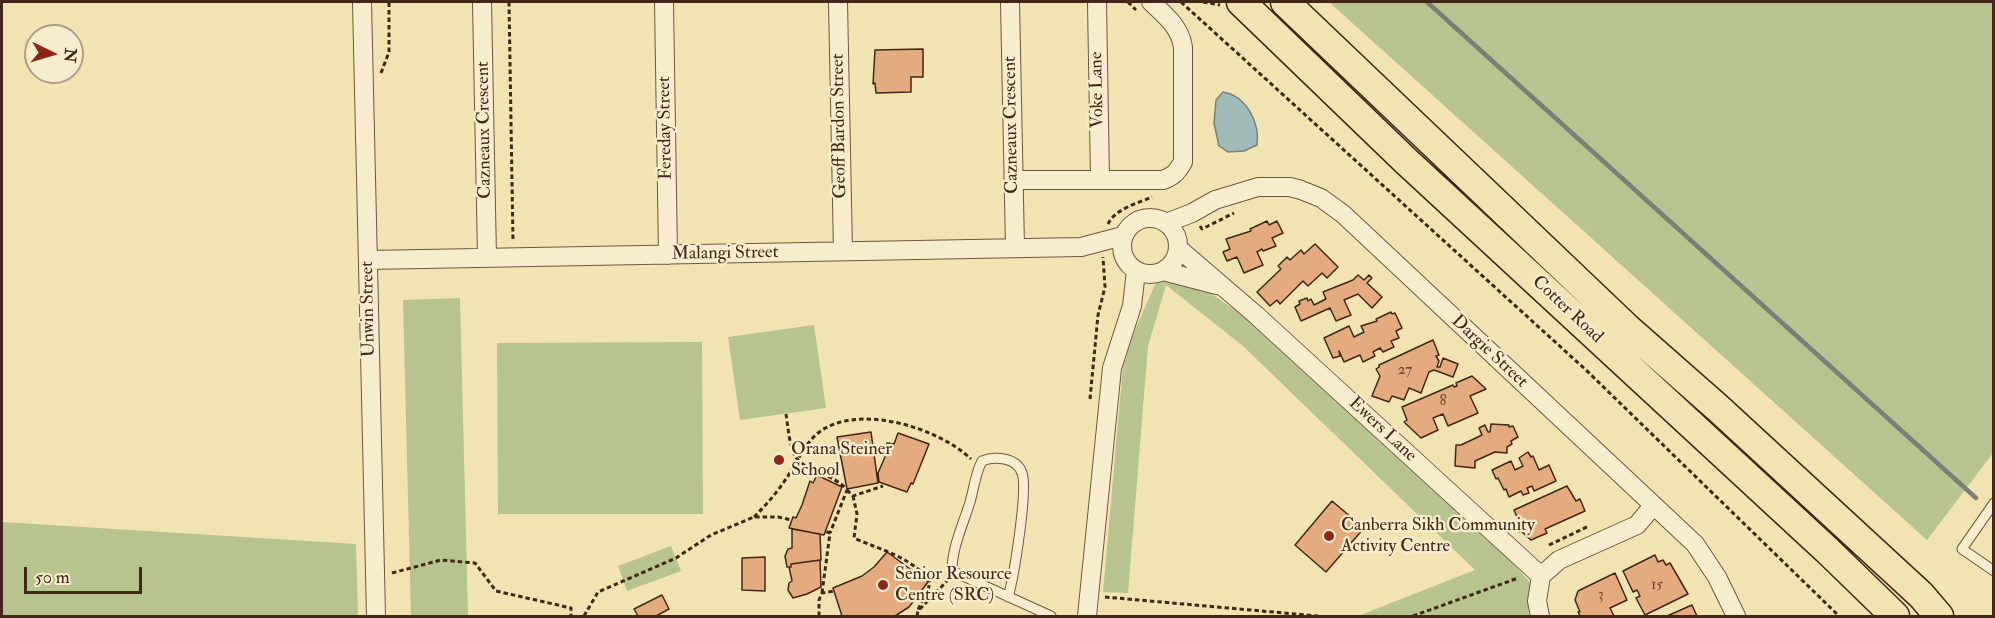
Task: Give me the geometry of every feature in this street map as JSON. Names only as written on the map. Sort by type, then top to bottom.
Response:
[{"type":"main road","name":"Cotter Road","points":[[1241,2],[1406,161],[1835,557],[1895,616]]},
{"type":"main road","name":"Cotter Road","points":[[1285,2],[1628,328],[1921,595],[1940,616]]},
{"type":"main road","points":[[1921,595],[1964,616]]},
{"type":"street","name":"Unwin Street","points":[[363,2],[376,616]]},
{"type":"street","name":"Cazneaux Crescent","points":[[482,2],[487,258]]},
{"type":"street","name":"Fereday Street","points":[[664,2],[668,255]]},
{"type":"street","name":"Geoff Bardon Street","points":[[838,2],[843,252]]},
{"type":"street","name":"Cazneaux Crescent","points":[[1010,2],[1015,248]]},
{"type":"street","name":"Voke Lane","points":[[1097,2],[1100,179]]},
{"type":"street","points":[[1014,180],[1163,180],[1173,176],[1183,162],[1182,39],[1168,18],[1147,9]]},
{"type":"street","name":"Dargie Street","points":[[1166,223],[1192,213],[1215,200],[1258,187],[1290,187],[1321,198],[1343,214],[1695,544],[1717,577],[1736,616]]},
{"type":"street","points":[[1177,243],[1192,213]]},
{"type":"street","points":[[1150,218],[1166,223],[1175,233],[1176,257],[1144,268],[1122,250],[1123,236],[1134,223],[1150,218]]},
{"type":"street","name":"Malangi Street","points":[[1104,247],[1123,236]]},
{"type":"street","name":"Ewers Lane","points":[[1177,243],[1541,576]]},
{"type":"street","name":"Malangi Street","points":[[368,260],[1104,247],[1144,268]]},
{"type":"street","points":[[1087,616],[1112,368],[1144,268]]},
{"type":"street","name":"Ewers Lane","points":[[1144,268],[1222,286]]},
{"type":"street","points":[[1540,616],[1537,601],[1541,576],[1559,560],[1638,525],[1653,506]]},
{"type":"lane","points":[[1008,597],[1022,508],[1023,474],[1019,466],[1011,461],[988,458],[978,467],[971,500],[952,560],[952,571],[1008,597],[1051,616]]},
{"type":"lane","points":[[1994,503],[1962,549],[1994,571]]},
{"type":"path","points":[[379,80],[389,52],[389,2]]},
{"type":"path","points":[[509,2],[513,242]]},
{"type":"path","points":[[1128,2],[1147,9]]},
{"type":"path","points":[[1181,2],[1586,370],[1839,616]]},
{"type":"path","points":[[1089,409],[1098,315],[1105,287],[1104,247],[1109,220],[1125,208],[1154,196]]},
{"type":"path","points":[[1192,213],[1202,229],[1239,211]]},
{"type":"path","points":[[786,414],[789,436],[796,458],[809,467],[840,481],[853,496],[856,514],[854,538],[909,561],[929,579],[928,591],[920,603],[917,616]]},
{"type":"path","points":[[584,616],[598,592],[676,558],[711,536],[754,517],[770,501],[801,453],[817,434],[837,423],[880,420],[904,423],[959,448],[978,467]]},
{"type":"path","points":[[853,496],[883,486]]},
{"type":"path","points":[[819,616],[819,600],[822,593],[830,533],[847,490]]},
{"type":"path","points":[[754,517],[777,517],[792,520]]},
{"type":"path","points":[[825,531],[830,533]]},
{"type":"path","points":[[390,573],[441,560],[475,563],[496,591],[571,608],[571,616]]},
{"type":"path","points":[[918,611],[934,593],[945,585],[952,571]]},
{"type":"path","points":[[822,593],[834,591]]},
{"type":"path","points":[[1089,596],[1318,616]]},
{"type":"green space","points":[[1329,2],[1993,2],[1993,453],[1927,540]]},
{"type":"green space","points":[[1174,277],[1206,290],[1256,325],[1510,559],[1531,584],[1528,607],[1530,616],[1362,616],[1475,570],[1243,346],[1166,285],[1148,346],[1128,593],[1103,592],[1123,366],[1135,330],[1157,280]]},
{"type":"green space","points":[[460,298],[468,616],[411,616],[403,300]]},
{"type":"green space","points":[[814,325],[826,408],[740,420],[728,337]]},
{"type":"green space","points":[[702,342],[703,514],[498,514],[497,343]]},
{"type":"green space","points":[[2,522],[356,544],[358,616],[2,616]]},
{"type":"green space","points":[[671,546],[681,571],[627,591],[618,566]]},
{"type":"water","points":[[1223,92],[1231,94],[1245,104],[1250,111],[1256,128],[1257,145],[1244,151],[1228,152],[1219,146],[1214,123],[1216,100]]},
{"type":"building","points":[[923,49],[923,77],[911,77],[911,92],[876,93],[875,83],[873,84],[875,50]]},
{"type":"building","points":[[1267,221],[1269,225],[1277,221],[1283,233],[1272,238],[1276,246],[1257,252],[1263,265],[1244,273],[1237,257],[1227,261],[1223,252],[1230,249],[1226,239],[1251,231],[1250,229]]},
{"type":"building","points":[[1315,244],[1338,267],[1327,278],[1322,273],[1308,286],[1303,281],[1280,304],[1277,300],[1270,306],[1257,292],[1281,269],[1278,266],[1287,257],[1290,260],[1301,250],[1304,254]]},
{"type":"building","points":[[1358,275],[1364,280],[1369,275],[1372,278],[1367,283],[1382,297],[1372,308],[1358,294],[1344,300],[1351,315],[1336,321],[1330,308],[1301,321],[1295,307],[1300,304],[1299,301],[1311,299],[1314,305],[1326,299],[1323,292],[1353,280]]},
{"type":"building","points":[[1391,312],[1395,313],[1402,328],[1396,331],[1399,338],[1391,341],[1394,347],[1383,352],[1380,348],[1373,352],[1375,356],[1363,362],[1360,355],[1344,362],[1339,351],[1340,356],[1333,358],[1324,338],[1349,326],[1354,337],[1364,332],[1361,326],[1377,321],[1376,319]]},
{"type":"building","points":[[1433,340],[1439,355],[1436,356],[1439,361],[1437,367],[1440,367],[1443,358],[1458,364],[1453,377],[1434,370],[1429,372],[1421,393],[1409,388],[1404,400],[1392,396],[1389,402],[1372,396],[1380,376],[1376,369],[1379,365]]},
{"type":"building","points":[[1472,376],[1486,389],[1470,396],[1478,413],[1448,426],[1443,414],[1433,418],[1438,430],[1421,438],[1404,422],[1407,420],[1402,407],[1453,385],[1457,386],[1456,383]]},
{"type":"building","points":[[1491,424],[1513,426],[1518,437],[1511,441],[1512,444],[1507,447],[1507,453],[1495,452],[1475,461],[1475,468],[1455,466],[1456,445],[1482,435],[1479,428],[1485,425],[1490,432]]},
{"type":"building","points":[[871,432],[878,483],[847,489],[837,437]]},
{"type":"building","points":[[898,433],[929,444],[913,484],[911,483],[907,492],[879,482],[878,473],[885,457],[887,443],[894,444]]},
{"type":"building","points":[[1528,452],[1531,457],[1533,456],[1539,470],[1549,465],[1556,481],[1534,491],[1532,486],[1527,488],[1529,493],[1523,495],[1521,491],[1509,497],[1492,470],[1511,461],[1515,470],[1523,466],[1519,458]]},
{"type":"building","points":[[817,475],[842,487],[824,535],[789,528],[793,517],[796,518],[802,505],[810,481],[813,483]]},
{"type":"building","points":[[1567,486],[1576,501],[1580,499],[1585,511],[1545,529],[1547,533],[1531,540],[1521,531],[1519,532],[1516,526],[1520,524],[1514,510]]},
{"type":"building","name":"Canberra Sikh Community Activity Centre","points":[[1332,501],[1364,528],[1326,572],[1295,545]]},
{"type":"building","points":[[792,529],[820,534],[821,560],[791,564],[791,567],[787,567],[785,556],[788,549],[792,548]]},
{"type":"building","name":"Senior Resource Centre (SRC)","points":[[887,552],[928,582],[909,607],[895,616],[842,616],[833,588],[862,576],[874,567]]},
{"type":"building","points":[[1655,555],[1658,562],[1663,560],[1666,565],[1670,563],[1688,594],[1645,615],[1636,598],[1640,596],[1637,590],[1633,592],[1623,571]]},
{"type":"building","points":[[765,557],[765,591],[742,590],[742,558]]},
{"type":"building","points":[[820,560],[821,587],[793,598],[788,590],[789,583],[792,581],[789,567],[791,564]]},
{"type":"building","points":[[1615,573],[1627,600],[1610,608],[1614,616],[1580,616],[1575,600],[1578,591]]},
{"type":"building","points":[[662,595],[669,609],[656,616],[638,616],[634,609]]},
{"type":"building","points":[[1692,605],[1697,616],[1667,616]]},
{"type":"waterway","points":[[1427,2],[1976,498]]},
{"type":"place","name":"Orana Steiner School","points":[[779,460]]},
{"type":"place","name":"Canberra Sikh Community Activity Centre","points":[[1329,536]]},
{"type":"place","name":"Senior Resource Centre (SRC)","points":[[883,585]]}]
